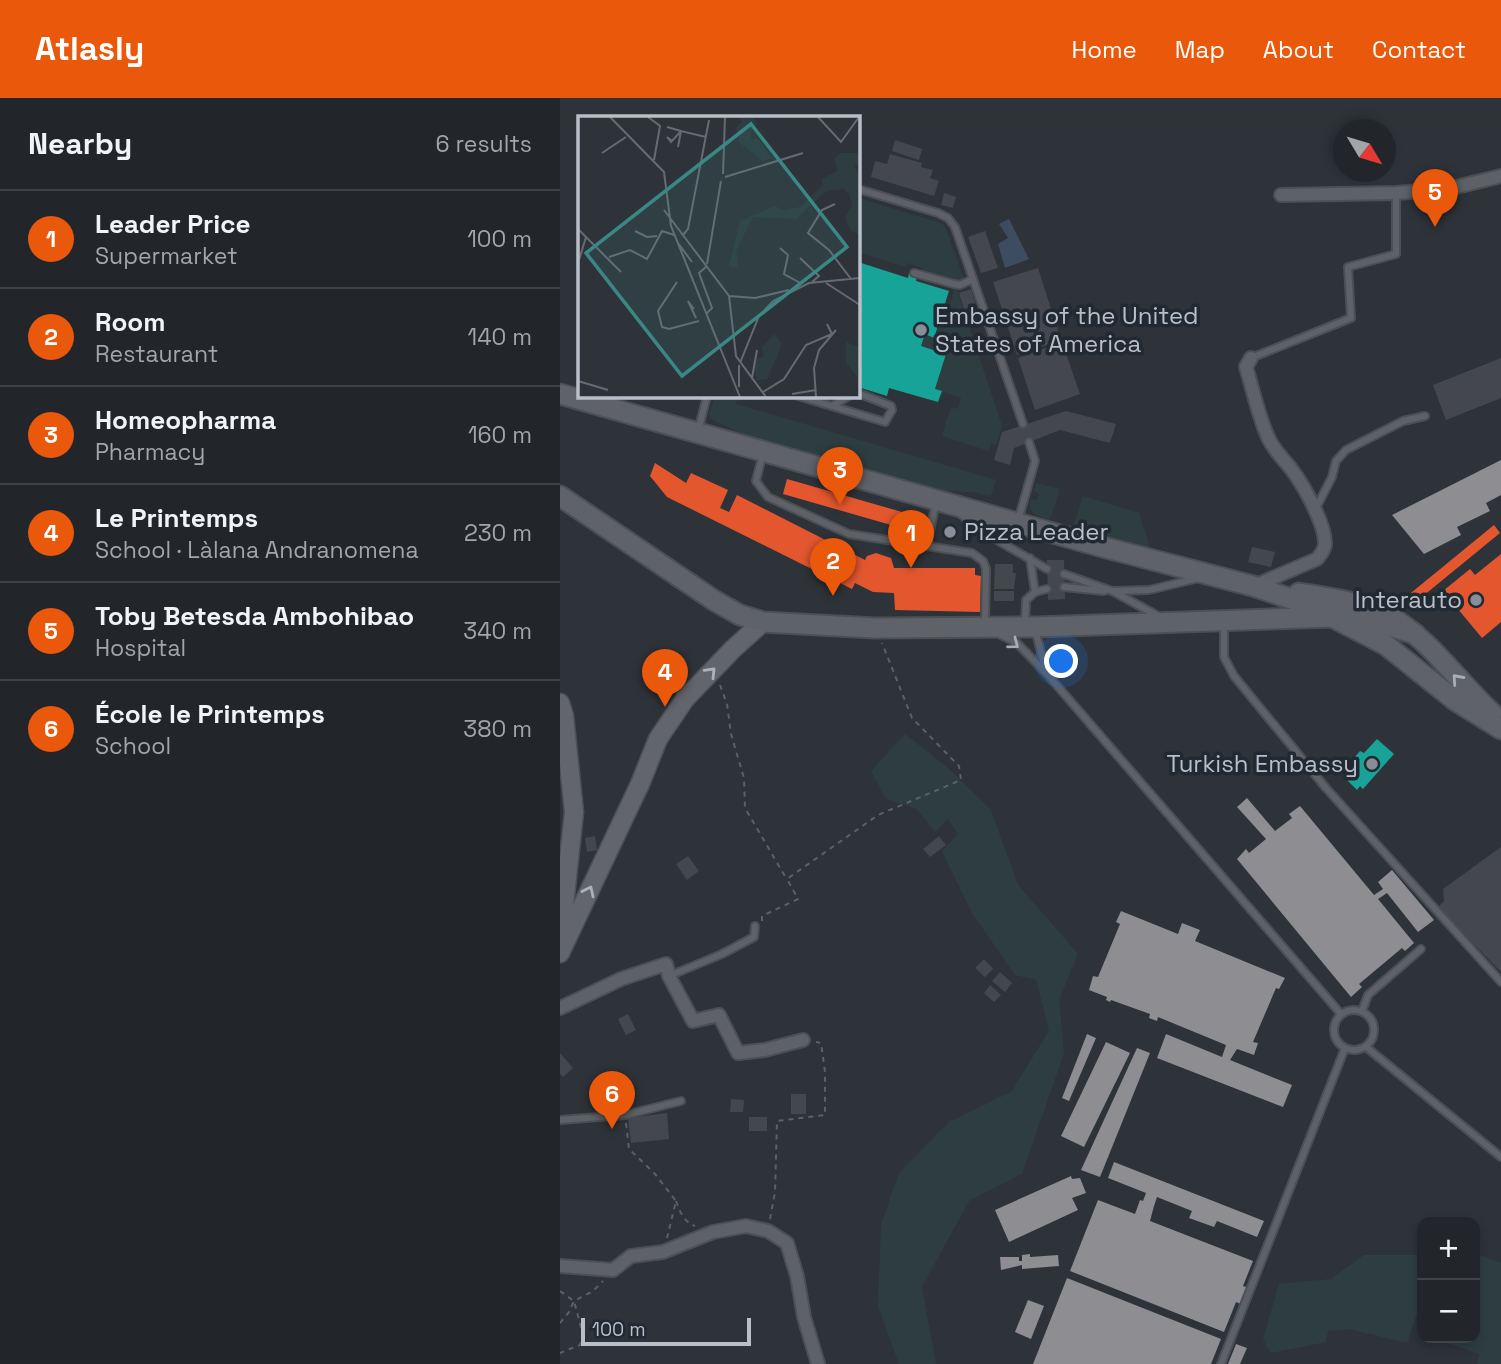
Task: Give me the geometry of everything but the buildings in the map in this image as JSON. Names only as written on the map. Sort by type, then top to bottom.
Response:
[{"type":"main road","points":[[560,394],[1253,586],[1309,606],[1386,645],[1456,701],[1501,729]]},
{"type":"main road","points":[[560,496],[715,601],[740,615],[763,622],[875,628],[1030,627],[1333,617],[1364,618],[1415,634]]},
{"type":"main road","points":[[1253,586],[1354,603],[1386,615],[1415,634],[1472,695],[1501,721]]},
{"type":"main road","points":[[1224,621],[1319,629],[1364,642],[1406,661]]},
{"type":"street","points":[[1280,195],[1396,193],[1448,189],[1501,176]]},
{"type":"street","points":[[1251,358],[1246,367],[1267,435],[1279,457],[1293,471],[1315,510],[1325,544],[1317,559],[1253,586]]},
{"type":"street","points":[[560,953],[640,784],[658,739],[685,699],[763,622]]},
{"type":"street","points":[[560,703],[564,716],[574,812],[560,946]]},
{"type":"street","points":[[560,1007],[621,979],[666,964],[669,976],[693,1021],[719,1015],[738,1053],[765,1050],[803,1040]]},
{"type":"street","points":[[560,1266],[613,1270],[631,1256],[663,1252],[713,1232],[746,1226],[768,1231],[787,1243],[818,1364]]},
{"type":"lane","points":[[859,189],[938,213],[948,218],[955,227],[1023,424]]},
{"type":"lane","points":[[1251,358],[1351,318],[1348,267],[1395,254],[1396,193]]},
{"type":"lane","points":[[914,273],[960,285],[973,279]]},
{"type":"lane","points":[[802,397],[885,422],[891,406],[859,393]]},
{"type":"lane","points":[[697,432],[707,397]]},
{"type":"lane","points":[[832,406],[847,397]]},
{"type":"lane","points":[[1315,510],[1332,477],[1336,461],[1346,450],[1404,421],[1425,416]]},
{"type":"lane","points":[[1018,523],[1035,461],[1029,442]]},
{"type":"lane","points":[[763,451],[756,481],[768,496],[849,534],[972,553],[983,562],[986,569],[980,626],[1017,643],[1047,674],[1341,1014]]},
{"type":"lane","points":[[927,546],[944,502],[976,527],[1047,569]]},
{"type":"lane","points":[[1030,558],[1035,592]]},
{"type":"lane","points":[[1064,573],[1112,591],[1171,622]]},
{"type":"lane","points":[[1064,587],[1112,591],[1149,590],[1211,575]]},
{"type":"lane","points":[[1047,589],[1035,592],[1026,600],[1030,627],[1047,674]]},
{"type":"lane","points":[[1224,621],[1224,657],[1234,676],[1326,788],[1501,982]]},
{"type":"lane","points":[[669,976],[722,954],[754,937],[755,926]]},
{"type":"lane","points":[[1362,1011],[1368,995],[1421,949]]},
{"type":"lane","points":[[1347,1011],[1362,1011],[1375,1027],[1371,1041],[1359,1050],[1345,1048],[1336,1039],[1336,1020],[1347,1011]]},
{"type":"lane","points":[[1366,1047],[1501,1157]]},
{"type":"lane","points":[[1221,1364],[1345,1048]]},
{"type":"lane","points":[[560,1120],[625,1115],[681,1101]]},
{"type":"path","points":[[787,879],[878,815],[961,780],[959,766],[912,718],[882,642]]},
{"type":"path","points":[[715,668],[727,704],[731,734],[744,778],[745,808],[798,899],[762,916],[762,927],[754,937]]},
{"type":"path","points":[[768,1231],[775,1192],[777,1121],[825,1115],[825,1072],[821,1043],[803,1040]]},
{"type":"path","points":[[625,1115],[629,1149],[655,1174],[690,1224],[713,1232]]},
{"type":"path","points":[[663,1252],[676,1201]]},
{"type":"path","points":[[560,1323],[574,1301],[593,1291],[613,1270]]},
{"type":"path","points":[[560,1291],[574,1301],[583,1335],[580,1345],[560,1353]]},
{"type":"shaded area","points":[[859,198],[945,226],[964,280],[959,283],[922,272],[923,268],[907,263],[905,267],[859,252]]},
{"type":"shaded area","points":[[954,290],[957,290],[1002,426],[996,445],[991,444],[989,451],[942,436],[951,407],[958,409],[961,398],[935,389],[946,354],[921,346],[925,334],[935,337],[945,302],[951,303]]},
{"type":"shaded area","points":[[715,397],[737,397],[736,404],[996,480],[991,496],[972,492],[932,491],[746,435],[710,419]]},
{"type":"shaded area","points":[[1036,483],[1060,489],[1050,520],[1034,514],[1029,508],[1031,499],[1037,500],[1039,494],[1034,491]]},
{"type":"shaded area","points":[[1083,496],[1139,513],[1152,553],[1072,531]]},
{"type":"shaded area","points":[[905,734],[947,767],[991,810],[1018,885],[1078,954],[1059,1000],[1064,1053],[1022,1174],[969,1201],[922,1287],[936,1364],[899,1364],[878,1306],[881,1225],[899,1173],[949,1122],[1011,1092],[1049,1031],[1036,980],[1015,975],[972,913],[942,851],[958,834],[948,819],[935,832],[917,809],[886,799],[871,771]]},
{"type":"shaded area","points":[[1364,1255],[1417,1255],[1417,1314],[1407,1343],[1348,1329],[1328,1331],[1326,1342],[1271,1353],[1263,1339],[1279,1284],[1331,1279]]},
{"type":"shaded area","points":[[1480,1255],[1501,1263],[1501,1364],[1477,1364],[1479,1354],[1447,1343],[1480,1343]]},
{"type":"water","points":[[1009,219],[1029,259],[1005,268],[998,244],[1008,238],[999,224]]},
{"type":"place","name":"Toby Betesda Ambohibao","points":[[1435,227]]},
{"type":"place","name":"Embassy of the United States of America","points":[[921,330]]},
{"type":"place","name":"Homeopharma","points":[[840,505]]},
{"type":"place","name":"Pizza Leader","points":[[950,532]]},
{"type":"place","name":"Leader Price","points":[[911,568]]},
{"type":"place","name":"Room","points":[[833,596]]},
{"type":"place","name":"Interauto","points":[[1476,600]]},
{"type":"place","name":"Le Printemps","points":[[665,707]]},
{"type":"place","name":"Turkish Embassy","points":[[1372,764]]},
{"type":"place","name":"École le Printemps","points":[[612,1129]]}]
